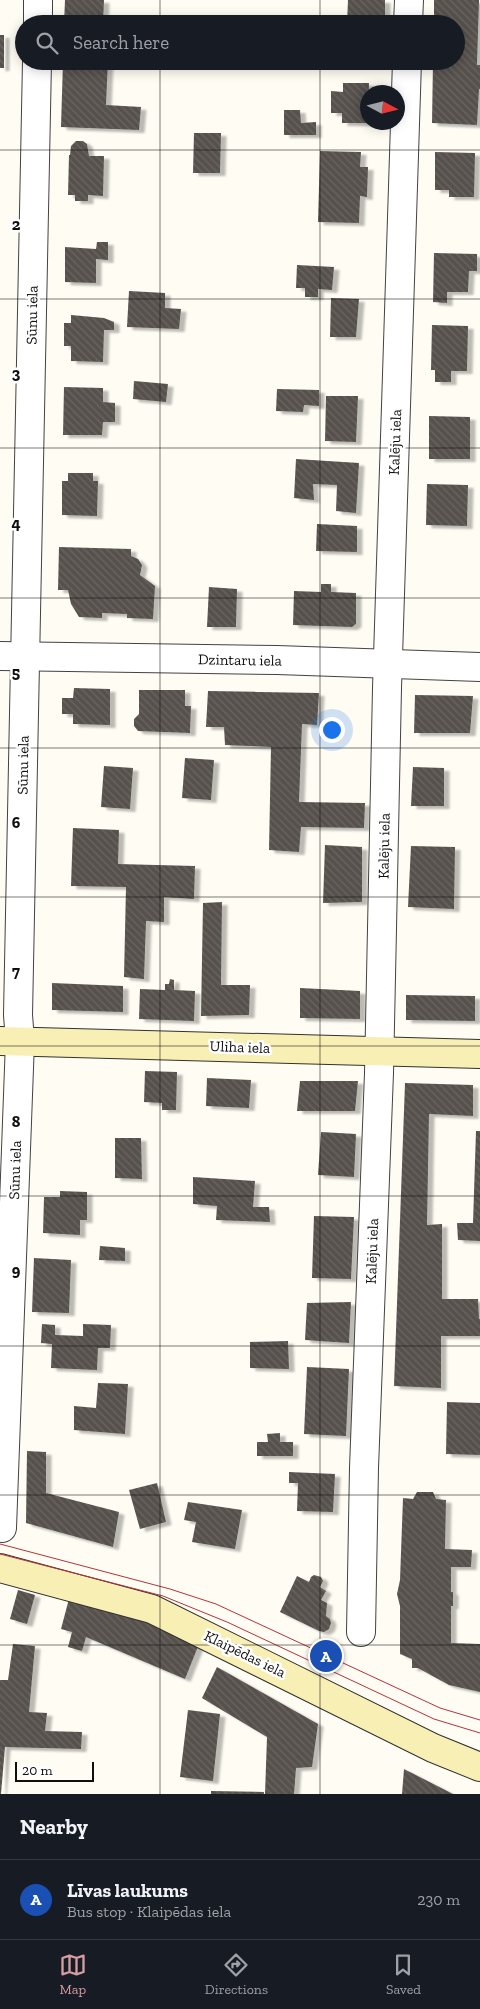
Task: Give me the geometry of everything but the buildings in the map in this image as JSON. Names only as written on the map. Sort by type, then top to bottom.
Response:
[{"type":"street","points":[[38,0],[38,15]]},
{"type":"street","points":[[408,15],[409,0]]},
{"type":"street","name":"Sūnu iela","points":[[2,1528],[10,1041],[18,1005],[13,656],[37,70]]},
{"type":"street","name":"Kalēju iela","points":[[361,1632],[364,1468],[407,70]]},
{"type":"street","name":"Dzintaru iela","points":[[13,656],[277,660],[480,667]]},
{"type":"street","name":"Uliha iela","points":[[10,1041],[480,1054]]},
{"type":"street","name":"Klaipēdas iela","points":[[0,1568],[152,1608],[423,1741],[433,1748],[480,1767]]},
{"type":"tram line","points":[[0,1544],[170,1589],[216,1604],[440,1708],[480,1720]]},
{"type":"tram line","points":[[0,1554],[163,1596],[227,1622],[434,1719],[480,1733]]},
{"type":"place","name":"Līvas laukums","points":[[326,1656]]}]
